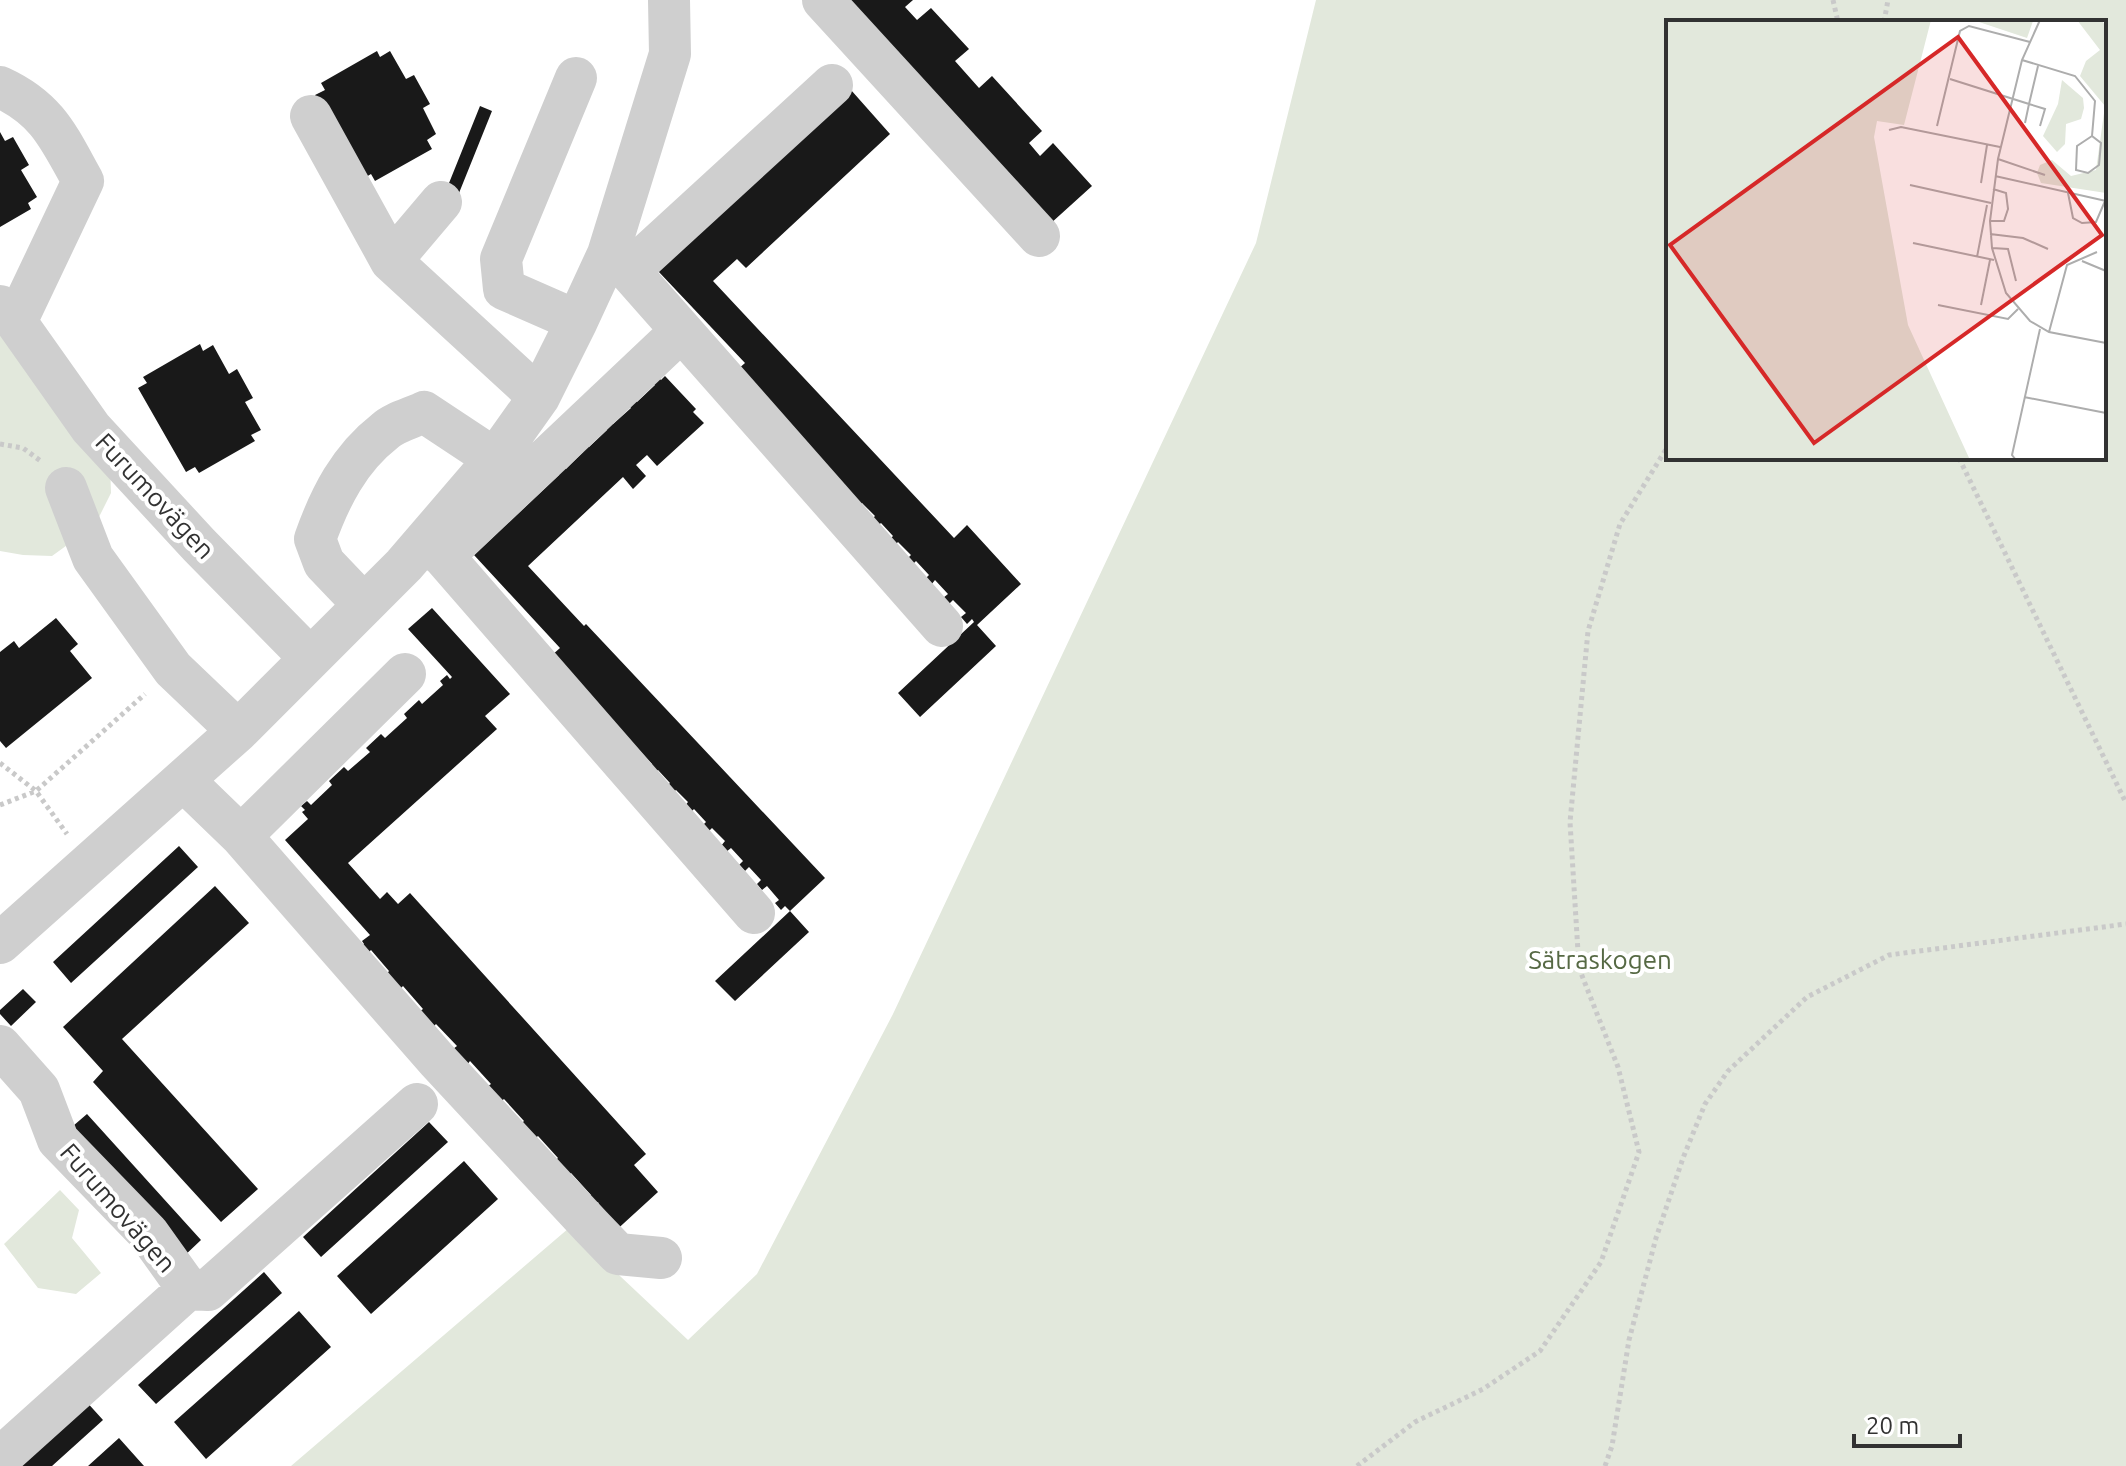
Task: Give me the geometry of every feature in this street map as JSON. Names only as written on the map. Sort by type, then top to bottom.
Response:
[{"type":"street","points":[[618,262],[670,54],[669,0]]},
{"type":"street","points":[[823,0],[1039,236]]},
{"type":"street","points":[[576,78],[501,259],[504,289],[577,321]]},
{"type":"street","points":[[434,548],[539,397],[577,321],[618,262],[832,85]]},
{"type":"street","name":"Furumovägen","points":[[0,87],[19,96],[51,124],[83,181],[8,314],[91,428],[199,545],[310,658]]},
{"type":"street","points":[[311,116],[391,261],[539,397]]},
{"type":"street","points":[[391,261],[441,202]]},
{"type":"street","points":[[618,262],[942,626]]},
{"type":"street","points":[[0,943],[238,731],[364,605],[434,548],[680,332]]},
{"type":"street","points":[[364,605],[324,563],[315,539],[342,477],[360,454],[387,429],[424,412],[495,459]]},
{"type":"street","points":[[66,488],[93,558],[173,669],[238,731]]},
{"type":"street","points":[[434,548],[754,913]]},
{"type":"street","points":[[241,836],[405,674]]},
{"type":"street","points":[[183,780],[241,836],[437,1060],[618,1254],[661,1258]]},
{"type":"street","name":"Furumovägen","points":[[0,1046],[39,1090],[58,1140],[148,1233],[188,1289]]},
{"type":"street","points":[[0,1458],[188,1289],[208,1290],[417,1104]]},
{"type":"path","points":[[1833,0],[1838,20]]},
{"type":"path","points":[[1884,20],[1888,0]]},
{"type":"path","points":[[1357,1466],[1415,1422],[1483,1389],[1540,1351],[1601,1262],[1639,1152],[1618,1067],[1579,968],[1570,822],[1588,631],[1620,524],[1666,449]]},
{"type":"path","points":[[1960,460],[2126,803]]},
{"type":"path","points":[[0,805],[36,791],[173,669]]},
{"type":"path","points":[[0,763],[36,791],[90,865]]},
{"type":"path","points":[[1605,1466],[1612,1446],[1629,1340],[1656,1238],[1705,1104],[1728,1071],[1807,997],[1889,955],[2126,924]]},
{"type":"green space","name":"Sätraskogen","points":[[1316,0],[2126,0],[2126,1466],[291,1466],[569,1228],[688,1340],[757,1274],[893,1014],[1256,243]]},
{"type":"green space","points":[[0,328],[110,463],[111,493],[95,525],[52,556],[0,551]]},
{"type":"green space","points":[[60,1190],[79,1210],[72,1238],[101,1273],[76,1294],[38,1288],[4,1244]]},
{"type":"building","points":[[837,0],[913,0],[905,7],[917,20],[931,8],[969,49],[955,61],[979,88],[992,76],[1042,131],[1029,143],[1040,156],[1053,143],[1092,186],[1050,224]]},
{"type":"building","points":[[377,51],[380,57],[390,51],[406,79],[414,75],[430,104],[423,108],[436,134],[427,140],[432,149],[375,181],[371,174],[361,180],[315,95],[325,90],[321,83]]},
{"type":"building","points":[[851,90],[890,134],[746,268],[737,259],[713,281],[954,538],[967,525],[1021,584],[977,625],[996,646],[920,717],[898,693],[974,622],[972,619],[967,624],[961,617],[966,613],[953,600],[949,604],[943,598],[948,594],[935,580],[931,585],[925,579],[929,575],[916,561],[912,565],[907,559],[911,555],[898,542],[894,546],[889,540],[893,536],[881,523],[876,527],[871,520],[875,516],[862,503],[858,507],[737,370],[745,363],[658,271]]},
{"type":"building","points":[[480,106],[492,111],[457,198],[445,193]]},
{"type":"building","points":[[0,132],[5,141],[13,137],[29,165],[21,170],[37,197],[28,203],[31,209],[0,227]]},
{"type":"building","points":[[200,344],[203,351],[213,345],[229,374],[237,369],[253,398],[245,402],[261,430],[251,435],[255,441],[199,473],[195,467],[186,472],[138,388],[147,383],[143,377]]},
{"type":"building","points":[[657,376],[661,380],[665,376],[696,409],[693,412],[704,423],[657,466],[647,455],[636,465],[646,476],[633,489],[623,477],[528,566],[825,878],[790,911],[785,906],[781,910],[775,903],[779,900],[767,886],[762,890],[757,884],[761,880],[749,867],[745,871],[739,865],[743,861],[731,848],[726,852],[721,846],[725,841],[712,828],[708,832],[702,826],[706,822],[694,809],[690,813],[684,807],[688,802],[676,790],[672,793],[666,787],[670,783],[658,770],[653,774],[648,768],[652,764],[551,656],[560,648],[474,555],[559,475],[556,471],[562,465],[566,469],[583,452],[580,449],[586,443],[589,447],[607,430],[603,427],[610,421],[613,424],[631,408],[627,404],[633,399],[637,402],[655,385],[651,382]]},
{"type":"building","points":[[432,608],[510,694],[485,716],[497,729],[348,863],[380,899],[387,892],[398,904],[410,893],[646,1154],[634,1165],[658,1192],[612,1234],[591,1210],[599,1203],[587,1198],[591,1195],[571,1173],[568,1176],[554,1162],[558,1158],[538,1136],[534,1139],[521,1124],[524,1121],[504,1099],[500,1102],[487,1087],[491,1084],[470,1061],[467,1065],[453,1049],[457,1046],[419,1012],[423,1009],[403,986],[399,990],[386,975],[389,971],[371,950],[367,954],[361,947],[364,944],[362,941],[370,935],[285,840],[308,819],[301,806],[307,801],[311,805],[332,785],[329,781],[344,767],[348,771],[370,752],[366,748],[381,734],[385,738],[407,718],[404,714],[419,700],[422,704],[443,685],[440,681],[447,675],[450,679],[452,677],[408,629]]},
{"type":"building","points":[[56,618],[78,644],[70,651],[92,678],[6,748],[0,741],[0,652],[14,641],[19,648]]},
{"type":"building","points":[[179,846],[198,867],[71,983],[53,962]]},
{"type":"building","points":[[215,886],[249,923],[122,1039],[258,1189],[221,1222],[93,1082],[103,1071],[63,1027]]},
{"type":"building","points":[[790,911],[809,932],[735,1001],[715,981]]},
{"type":"building","points":[[23,989],[36,1002],[11,1026],[0,1010]]},
{"type":"building","points":[[87,1114],[201,1240],[182,1258],[66,1132]]},
{"type":"building","points":[[429,1122],[448,1142],[321,1257],[303,1237]]},
{"type":"building","points":[[464,1161],[498,1199],[371,1314],[337,1276]]},
{"type":"building","points":[[264,1272],[282,1293],[156,1404],[138,1385]]},
{"type":"building","points":[[299,1311],[331,1347],[206,1459],[174,1422]]},
{"type":"building","points":[[84,1399],[103,1420],[52,1466],[10,1466]]},
{"type":"building","points":[[119,1438],[144,1466],[88,1466]]}]
